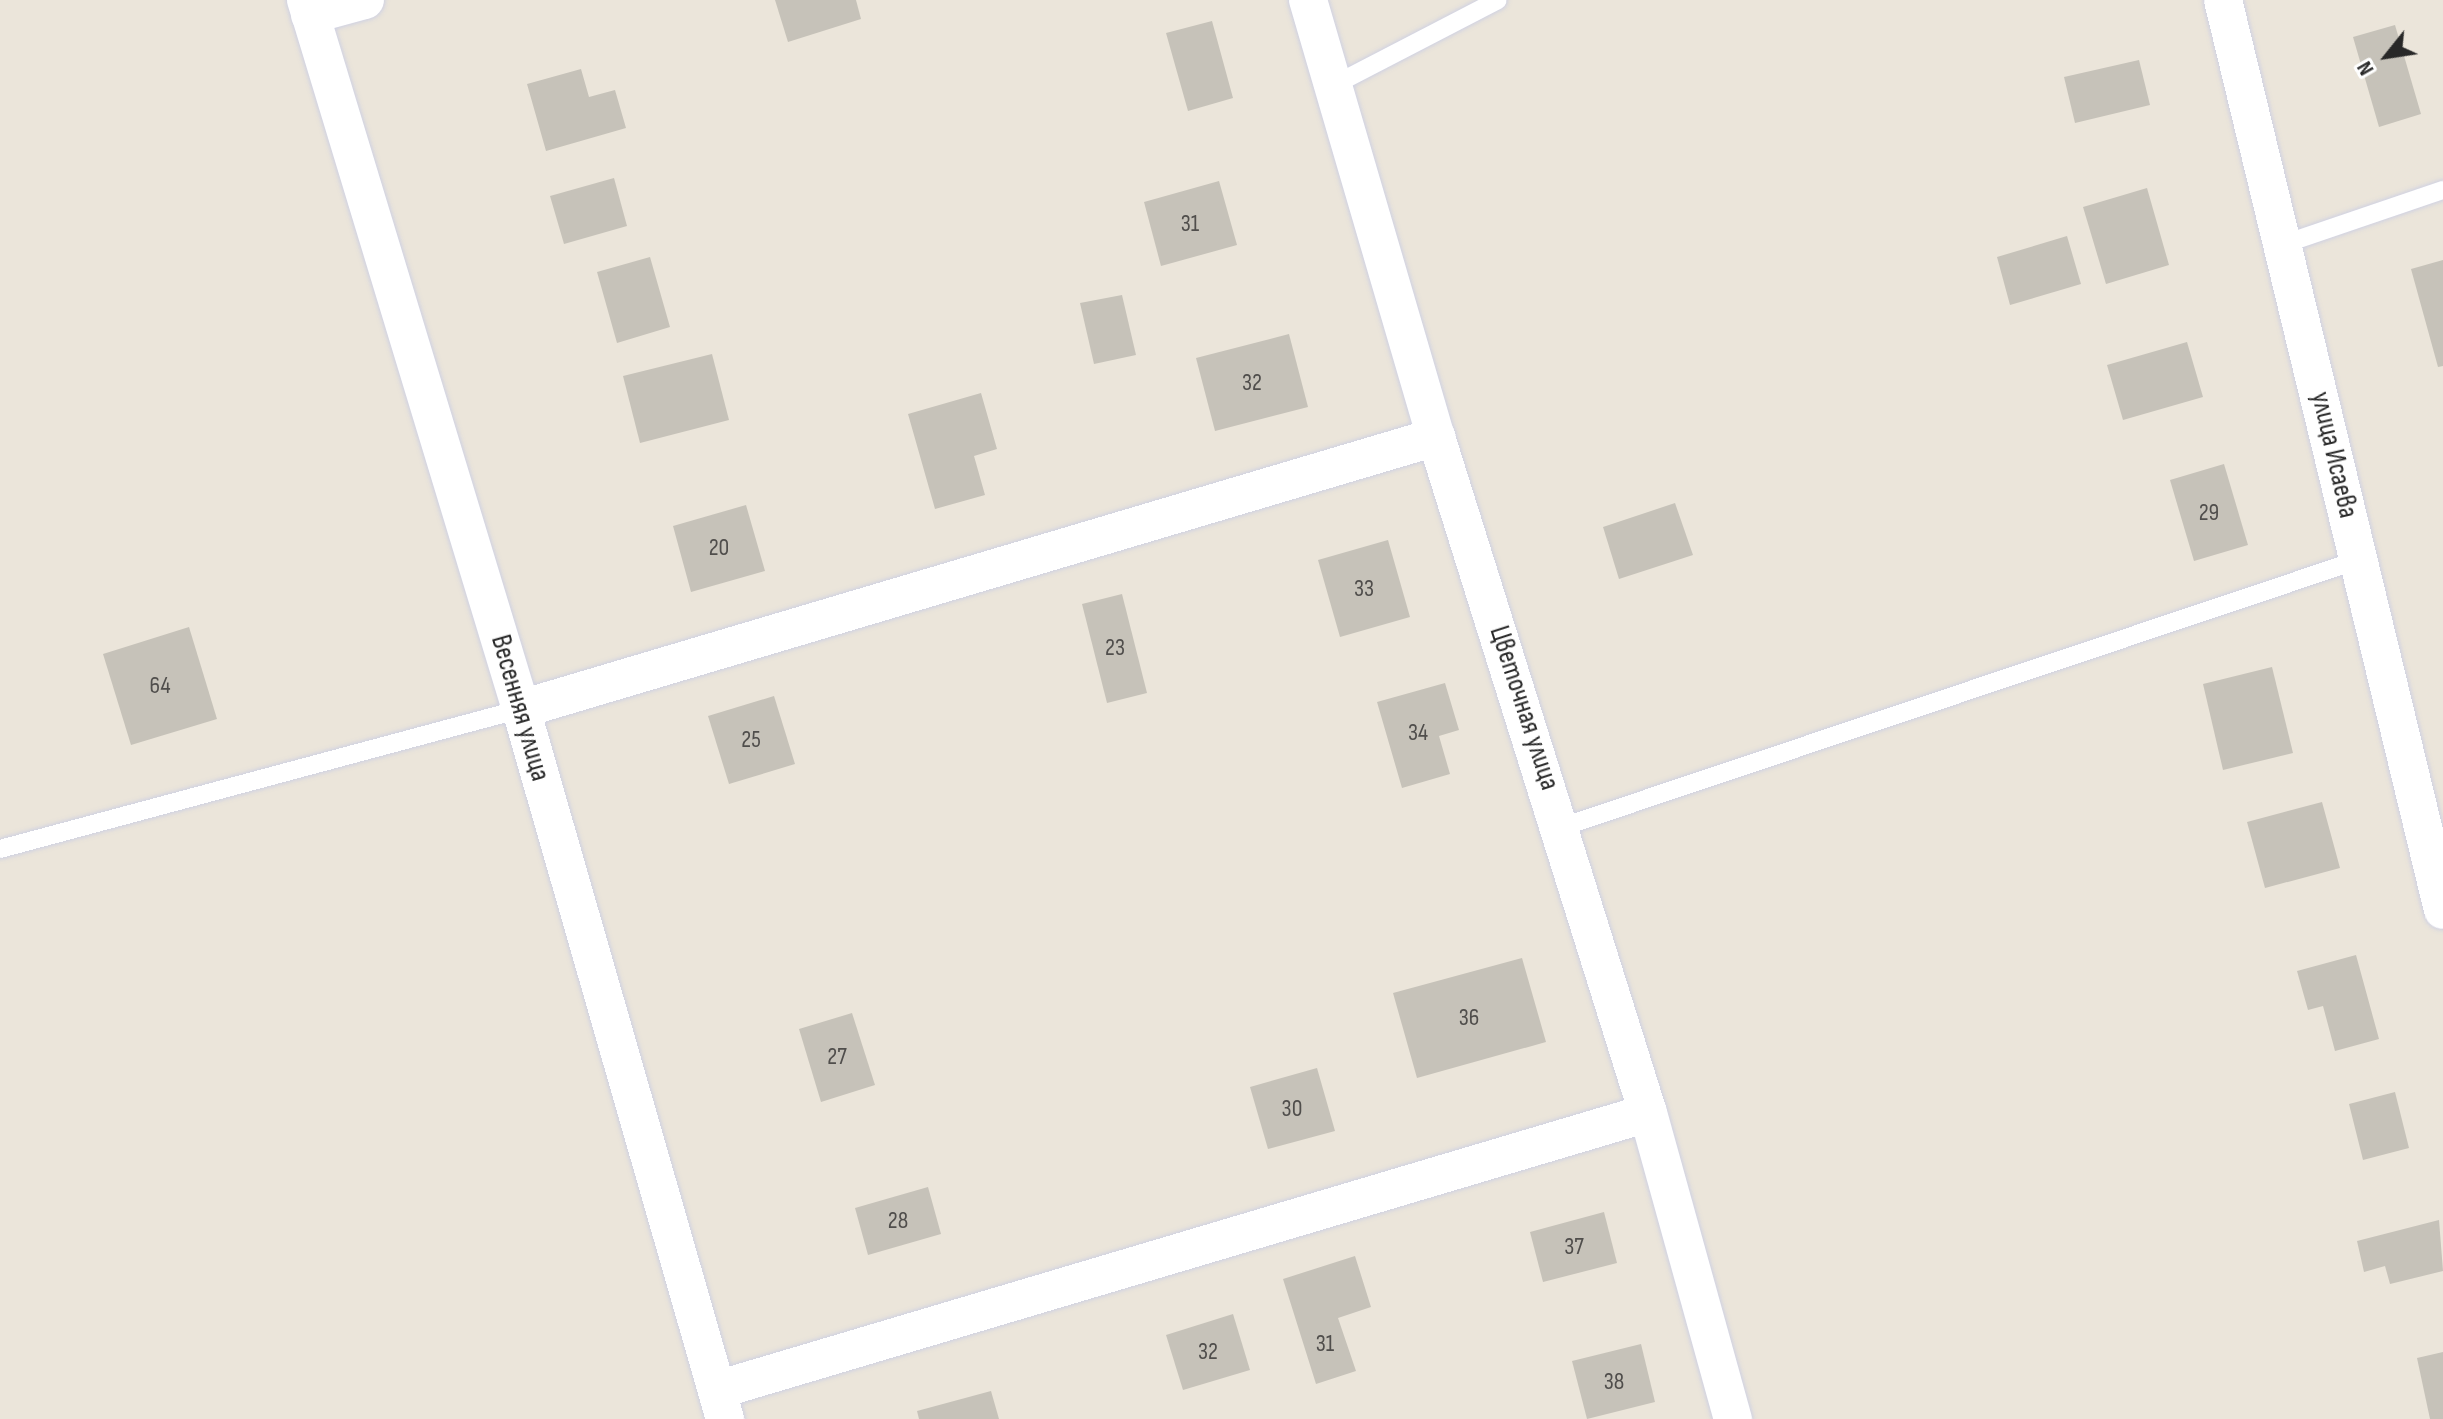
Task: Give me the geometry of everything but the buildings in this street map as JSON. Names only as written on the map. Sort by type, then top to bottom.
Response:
[{"type":"street","points":[[308,7],[365,0]]},
{"type":"street","name":"Цветочная улица","points":[[1308,0],[1336,84],[1436,437],[1562,827],[1648,1113],[1733,1419]]},
{"type":"street","name":"улица Исаева","points":[[2223,0],[2443,910]]},
{"type":"street","name":"Весенняя улица","points":[[308,7],[521,709],[721,1404]]},
{"type":"street","points":[[521,709],[1436,437]]},
{"type":"street","points":[[721,1404],[1648,1113]]},
{"type":"lane","points":[[1336,84],[1498,0]]},
{"type":"lane","points":[[2284,244],[2443,190]]},
{"type":"lane","points":[[1562,827],[2358,560]]},
{"type":"lane","points":[[0,849],[521,709]]}]
